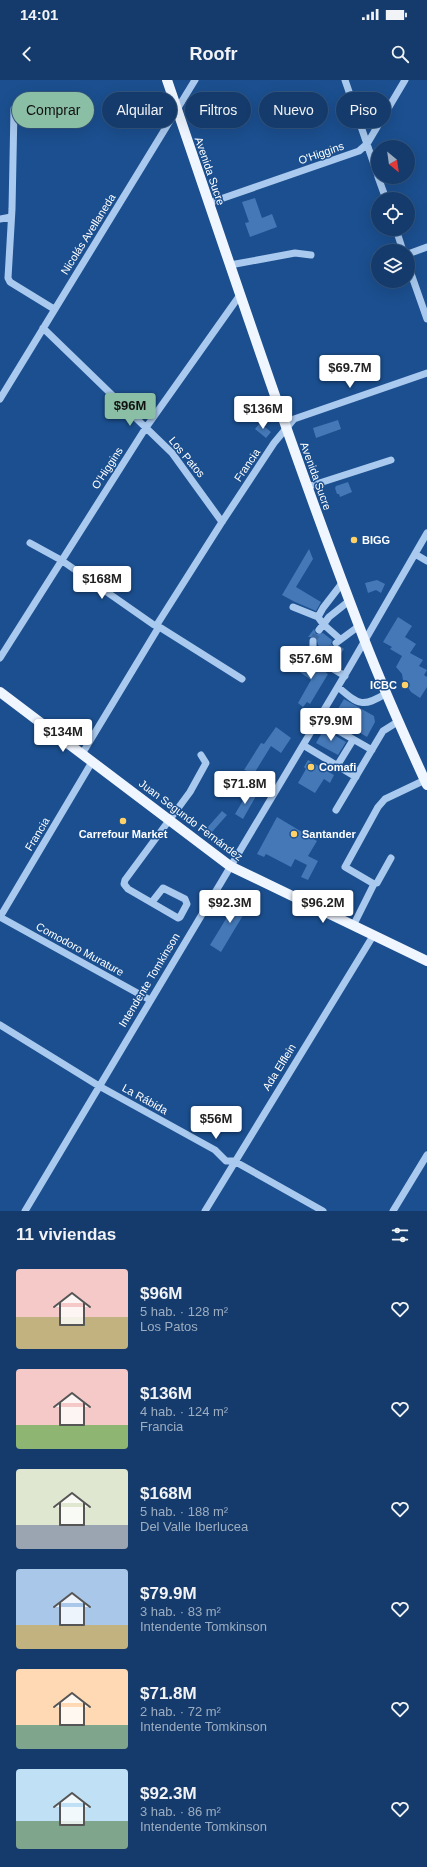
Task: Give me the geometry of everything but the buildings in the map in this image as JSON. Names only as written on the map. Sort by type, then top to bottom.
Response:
[{"type":"main road","name":"Avenida Sucre","points":[[166,80],[170,92]]},
{"type":"main road","name":"Avenida Sucre","points":[[177,111],[286,428],[349,601],[364,641],[426,782]]},
{"type":"main road","name":"Juan Segundo Fernández","points":[[0,692],[230,866],[427,961]]},
{"type":"street","name":"Nicolás Avellaneda","points":[[177,111],[195,80]]},
{"type":"street","points":[[345,80],[371,156]]},
{"type":"street","name":"O'Higgins","points":[[209,203],[359,151],[367,144],[405,80]]},
{"type":"street","points":[[13,128],[8,278],[10,282],[54,309]]},
{"type":"street","name":"Nicolás Avellaneda","points":[[0,399],[166,128]]},
{"type":"street","points":[[0,219],[11,217]]},
{"type":"street","points":[[415,251],[427,247]]},
{"type":"street","points":[[230,265],[295,253],[311,255]]},
{"type":"street","points":[[415,285],[427,319]]},
{"type":"street","name":"O'Higgins","points":[[0,658],[145,429],[240,295]]},
{"type":"street","name":"Los Patos","points":[[43,328],[145,429],[172,453],[222,522]]},
{"type":"street","name":"Francia","points":[[82,754],[222,522],[286,428],[294,419],[427,373]]},
{"type":"street","points":[[307,487],[391,460]]},
{"type":"street","name":"Intendente Tomkinson","points":[[25,1211],[302,745],[345,676],[427,533]]},
{"type":"street","points":[[30,543],[61,560],[158,626],[242,679]]},
{"type":"street","points":[[415,554],[427,561]]},
{"type":"street","points":[[343,582],[318,617],[321,627],[338,641],[359,626]]},
{"type":"street","points":[[321,627],[349,601]]},
{"type":"street","points":[[293,607],[318,617]]},
{"type":"street","points":[[313,641],[313,650],[321,659],[330,667],[345,676]]},
{"type":"street","points":[[321,659],[328,652]]},
{"type":"street","points":[[338,687],[360,702],[366,704],[387,693]]},
{"type":"street","points":[[318,719],[372,750]]},
{"type":"street","points":[[336,810],[383,731],[399,721]]},
{"type":"street","points":[[337,766],[353,740]]},
{"type":"street","points":[[302,745],[356,777]]},
{"type":"street","points":[[152,902],[160,889],[166,888],[187,901],[187,904],[178,918],[128,889],[124,884],[125,880],[171,820],[190,792],[206,763],[201,755]]},
{"type":"street","name":"Francia","points":[[0,917],[92,762]]},
{"type":"street","points":[[374,884],[345,867],[378,807],[385,799],[426,782]]},
{"type":"street","points":[[353,926],[374,884],[377,883],[391,858]]},
{"type":"street","name":"Comodoro Murature","points":[[0,917],[150,1000]]},
{"type":"street","name":"Ada Elflein","points":[[205,1211],[234,1161],[373,936]]},
{"type":"street","name":"La Rábida","points":[[0,1025],[99,1086],[216,1150],[226,1161],[234,1161],[323,1211]]},
{"type":"street","points":[[393,1211],[427,1155]]},
{"type":"tunnel","points":[[313,641],[319,630]]},
{"type":"tunnel","points":[[328,652],[336,643]]},
{"type":"place","name":"BIGG","points":[[354,540]]},
{"type":"place","name":"ICBC","points":[[405,685]]},
{"type":"place","name":"Comafi","points":[[311,767]]},
{"type":"place","name":"Carrefour Market","points":[[123,821]]},
{"type":"place","name":"Santander","points":[[294,834]]}]
